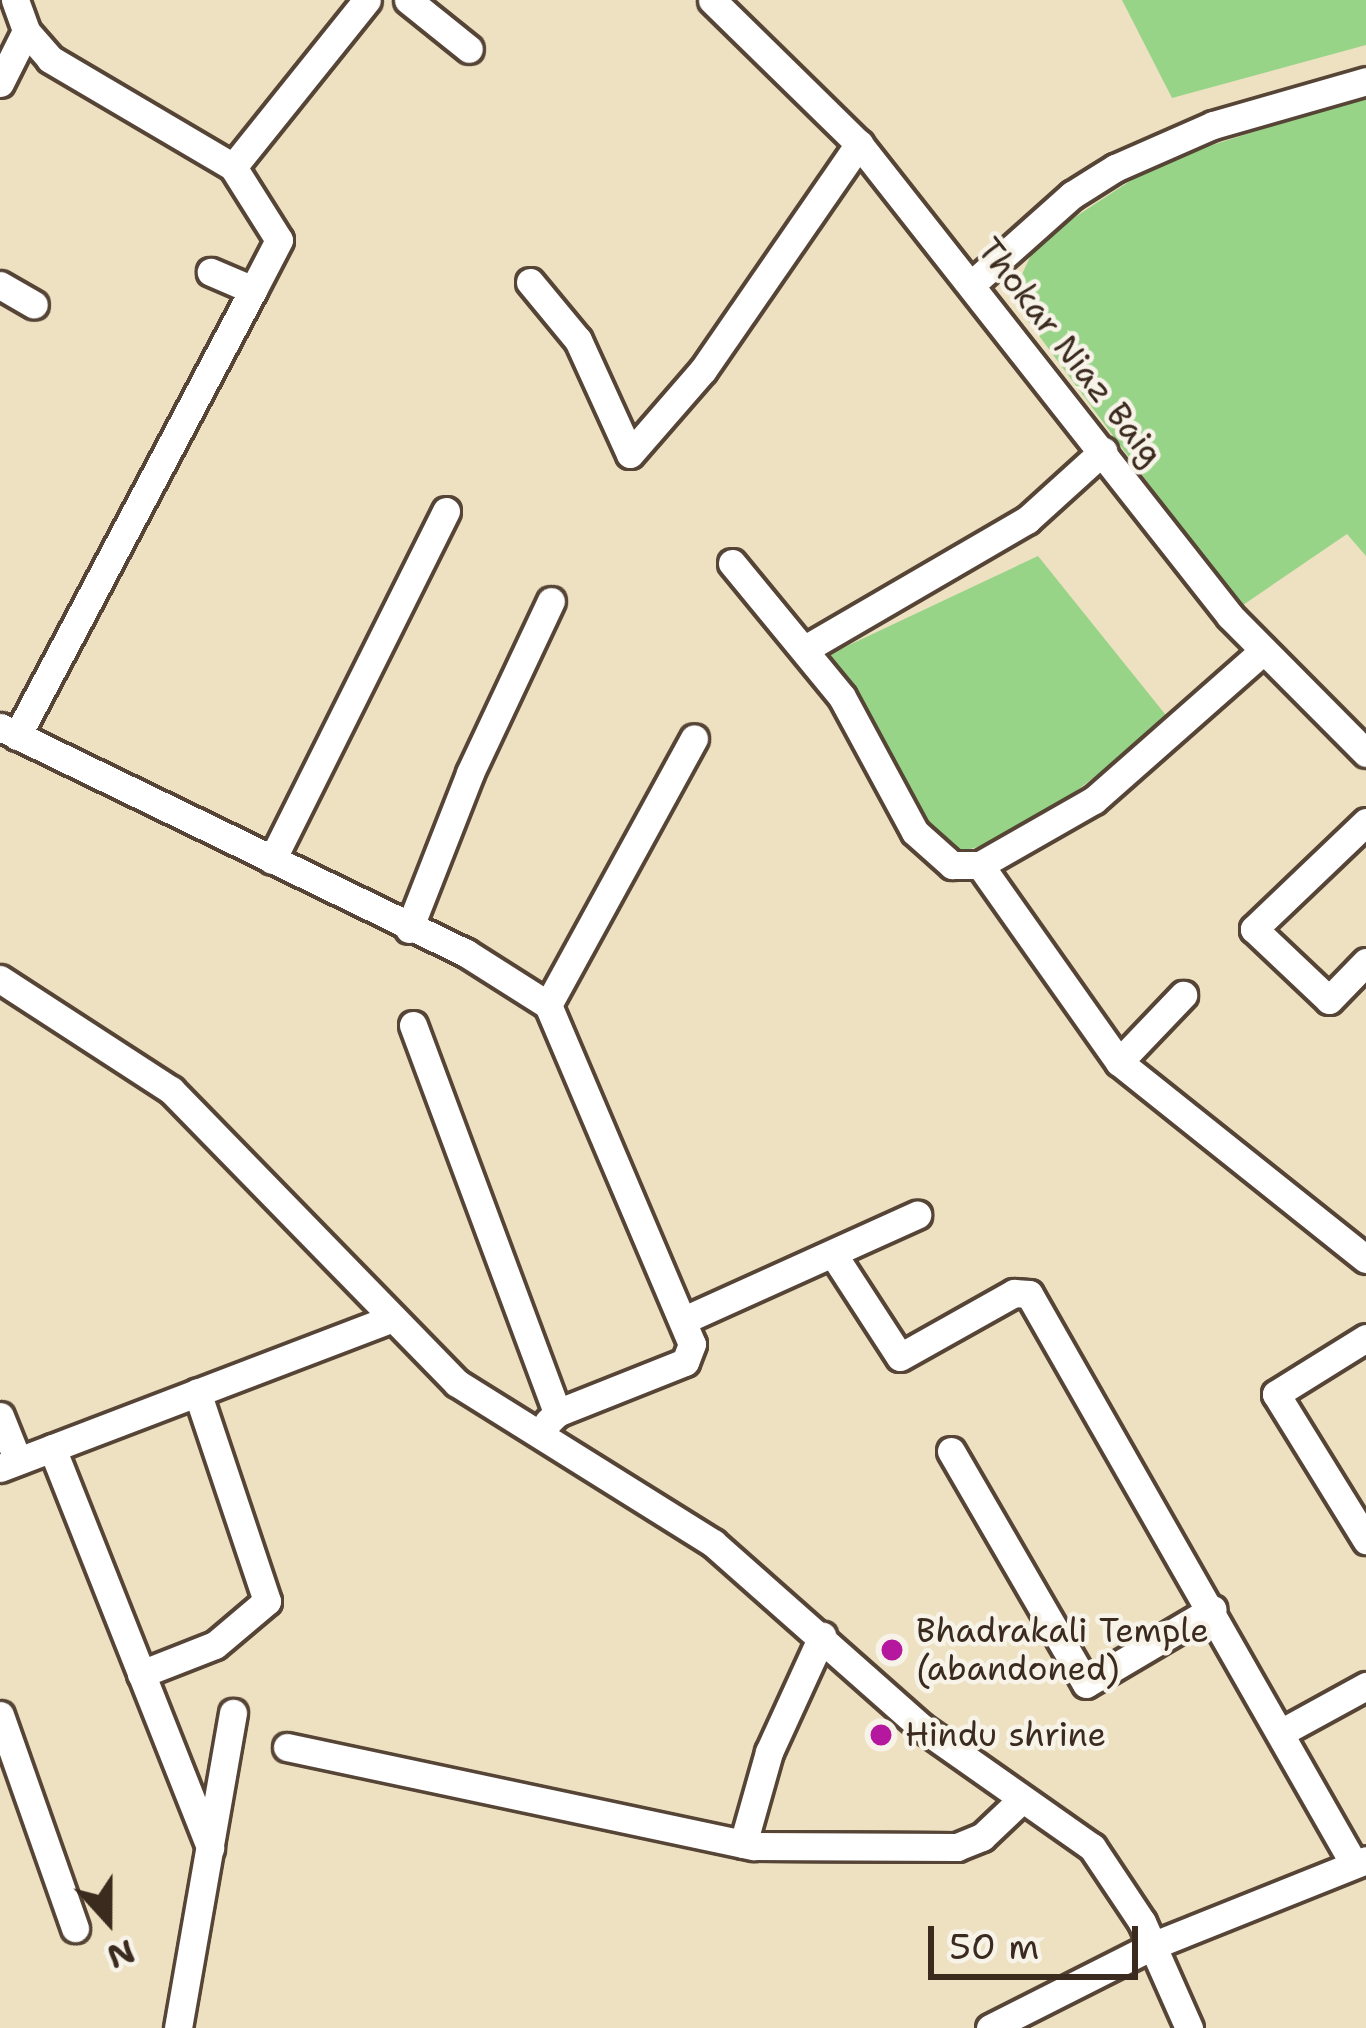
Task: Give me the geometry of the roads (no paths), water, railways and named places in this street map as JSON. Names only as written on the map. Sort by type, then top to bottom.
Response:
[{"type":"street","points":[[15,0],[26,31],[76,79],[233,167],[279,240],[8,731],[409,929],[548,1005],[692,1344],[685,1362],[557,1413],[536,1433]]},
{"type":"street","points":[[233,167],[367,0]]},
{"type":"street","points":[[408,0],[469,49]]},
{"type":"street","name":"Thokar Niaz Baig","points":[[712,0],[859,144],[1262,652],[1366,753]]},
{"type":"street","points":[[0,83],[26,31]]},
{"type":"street","points":[[972,284],[1072,195],[1114,168],[1213,125],[1366,81]]},
{"type":"street","points":[[530,282],[578,340],[630,454],[703,370],[859,144]]},
{"type":"street","points":[[211,272],[253,290]]},
{"type":"street","points":[[0,285],[34,305]]},
{"type":"street","points":[[805,649],[1027,520],[1102,451]]},
{"type":"street","points":[[272,860],[446,511]]},
{"type":"street","points":[[732,563],[842,697],[915,832],[952,865],[980,865],[1094,800],[1262,652]]},
{"type":"street","points":[[409,929],[470,773],[551,602]]},
{"type":"street","points":[[548,1005],[694,738]]},
{"type":"street","points":[[1366,822],[1254,929],[1329,1000],[1366,962]]},
{"type":"street","points":[[980,865],[1119,1062],[1366,1258]]},
{"type":"street","points":[[0,979],[171,1090],[457,1383],[712,1543],[921,1727],[1020,1801],[1092,1846],[1154,1946],[1189,2028]]},
{"type":"street","points":[[1119,1062],[1183,995]]},
{"type":"street","points":[[413,1025],[557,1413]]},
{"type":"street","points":[[684,1320],[835,1257],[917,1215]]},
{"type":"street","points":[[835,1257],[900,1357],[1014,1292],[1029,1294],[1360,1862],[1154,1946],[990,2028]]},
{"type":"street","points":[[0,1416],[9,1464],[392,1318]]},
{"type":"street","points":[[1366,1338],[1276,1394],[1366,1540]]},
{"type":"street","points":[[141,1674],[215,1646],[267,1601],[196,1392]]},
{"type":"street","points":[[52,1448],[210,1848]]},
{"type":"street","points":[[952,1451],[1086,1684],[1213,1609]]},
{"type":"street","points":[[743,1844],[769,1752],[822,1636]]},
{"type":"street","points":[[1282,1732],[1366,1686]]},
{"type":"street","points":[[178,2028],[233,1713]]},
{"type":"street","points":[[0,1714],[74,1928]]},
{"type":"street","points":[[287,1747],[743,1844],[957,1846],[982,1837],[1020,1801]]},
{"type":"place","name":"Bhadrakali Temple (abandoned)","points":[[892,1650]]},
{"type":"place","name":"Hindu shrine","points":[[881,1735]]}]
